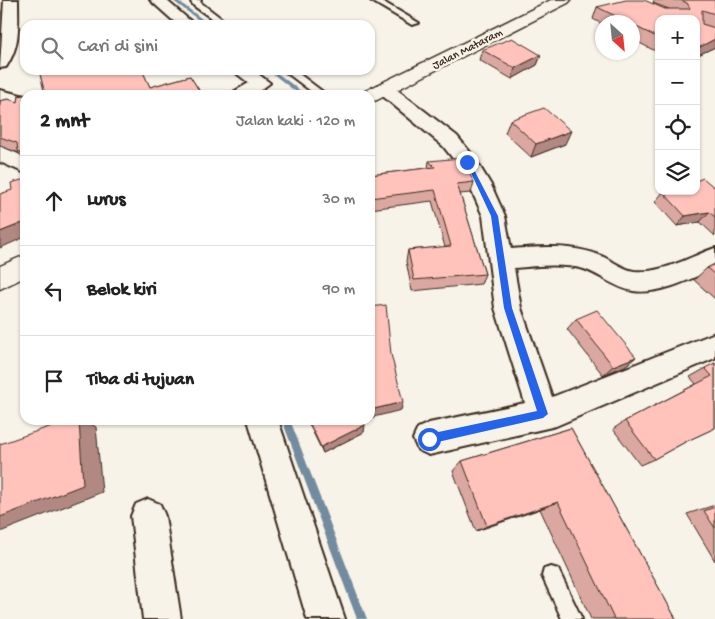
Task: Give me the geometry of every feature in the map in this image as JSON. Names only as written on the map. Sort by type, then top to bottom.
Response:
[{"type":"street","points":[[158,0],[181,20]]},
{"type":"street","points":[[0,62],[10,41],[16,1]]},
{"type":"street","name":"Jalan Mataram","points":[[378,93],[557,1]]},
{"type":"street","points":[[249,75],[261,84],[250,90]]},
{"type":"street","points":[[378,93],[450,141],[467,162],[494,216],[508,308],[543,414]]},
{"type":"street","points":[[0,95],[20,101]]},
{"type":"street","points":[[0,152],[20,163]]},
{"type":"street","points":[[501,258],[562,257],[584,259],[616,276],[635,281],[664,277],[715,258]]},
{"type":"street","points":[[0,278],[20,268]]},
{"type":"street","points":[[429,439],[556,411],[715,345]]},
{"type":"street","points":[[265,425],[326,619]]},
{"type":"street","points":[[148,516],[162,619]]},
{"type":"lane","points":[[197,0],[195,2],[197,4],[219,20]]},
{"type":"lane","points":[[374,0],[415,23]]},
{"type":"lane","points":[[295,75],[315,90]]},
{"type":"lane","points":[[551,576],[572,619]]},
{"type":"building","points":[[626,0],[644,0],[665,9],[689,9],[687,3],[680,0],[715,0],[715,14],[702,10],[702,24],[715,28],[715,39],[700,47],[700,15],[655,15],[655,36],[640,29],[640,15],[614,15],[597,7]]},
{"type":"building","points":[[512,38],[541,55],[515,68],[482,50]]},
{"type":"building","points":[[40,75],[144,75],[150,87],[190,76],[199,90],[44,90]]},
{"type":"building","points":[[19,96],[20,152],[18,151],[17,143],[0,137],[0,101],[8,99],[18,102]]},
{"type":"building","points":[[544,108],[571,131],[536,144],[510,120]]},
{"type":"building","points":[[461,158],[474,182],[457,184],[485,274],[414,280],[408,250],[451,246],[435,190],[375,197],[375,174],[435,167],[429,161]]},
{"type":"building","points":[[703,178],[715,188],[715,217],[709,212],[685,216],[666,195],[700,195],[700,179]]},
{"type":"building","points":[[20,180],[20,224],[0,232],[0,194],[12,190],[11,183]]},
{"type":"building","points":[[715,264],[715,275],[707,268]]},
{"type":"building","points":[[386,305],[391,354],[403,402],[375,409],[375,306]]},
{"type":"building","points":[[597,310],[636,357],[613,366],[576,319]]},
{"type":"building","points":[[715,363],[715,428],[654,459],[625,421],[712,376],[705,368]]},
{"type":"building","points":[[55,425],[79,425],[83,485],[0,517],[0,444]]},
{"type":"building","points":[[310,425],[365,425],[321,447]]},
{"type":"building","points":[[571,428],[676,619],[614,619],[558,502],[487,526],[462,461]]},
{"type":"building","points":[[715,507],[715,528],[704,511]]},
{"type":"waterway","points":[[174,0],[201,20]]},
{"type":"waterway","points":[[277,75],[296,90]]},
{"type":"waterway","points":[[288,425],[362,619]]},
{"type":"route","points":[[429,439],[543,414],[508,308],[494,216],[467,162]]}]
